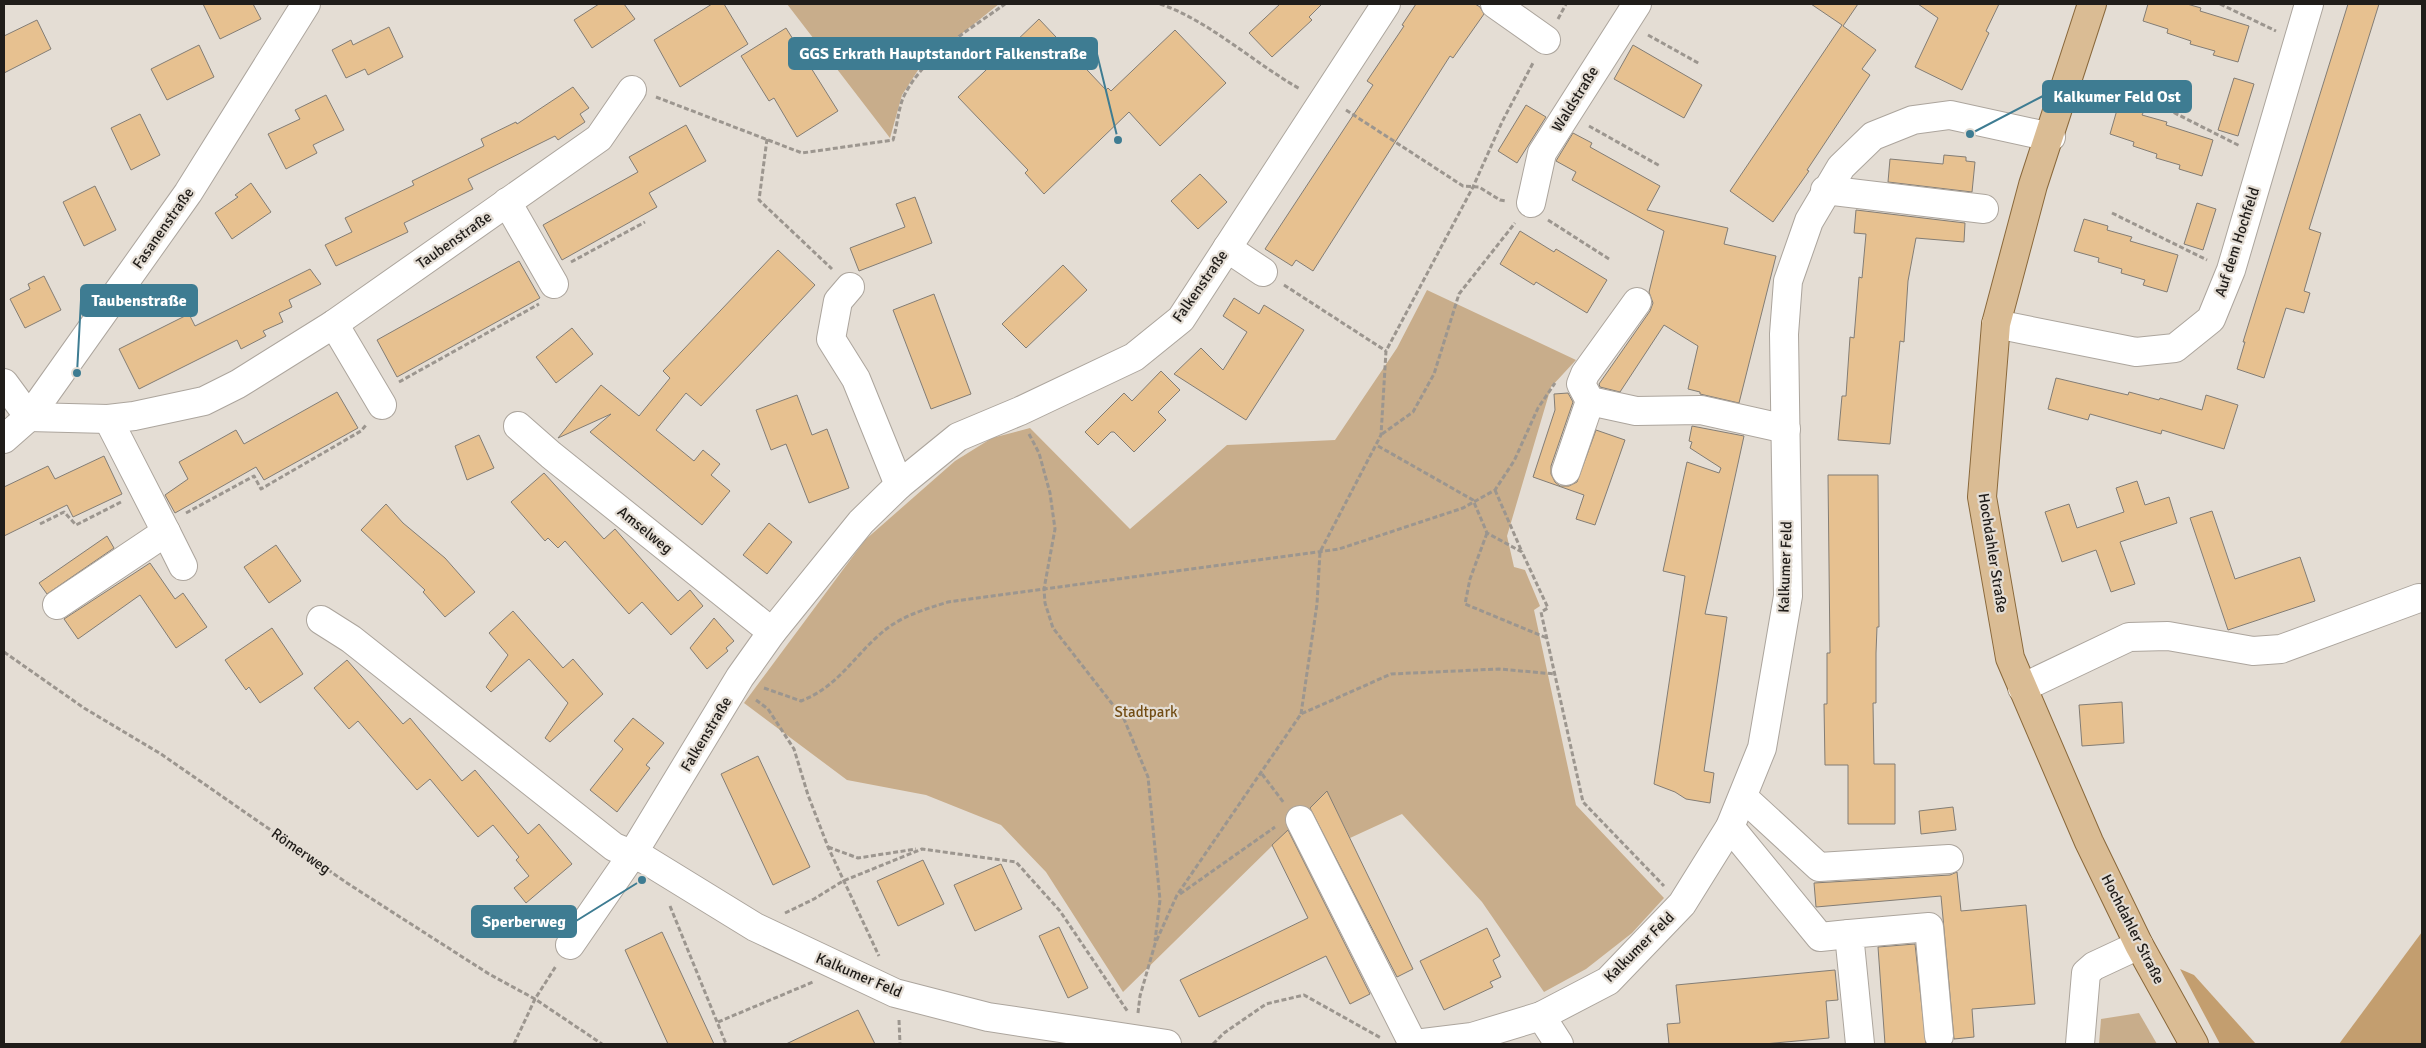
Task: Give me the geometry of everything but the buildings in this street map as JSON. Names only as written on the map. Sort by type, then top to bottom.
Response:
[{"type":"main road","name":"Hochdahler Straße","points":[[2092,4],[2051,137],[2034,184],[1996,324],[1982,497],[2010,658],[2089,842],[2139,945],[2194,1044]]},
{"type":"street","name":"Fasanenstraße","points":[[4,439],[29,417],[188,193],[306,4]]},
{"type":"street","name":"Falkenstraße","points":[[570,945],[643,860],[740,677],[772,632],[862,522],[899,485],[958,437],[1020,411],[1134,357],[1181,320],[1386,4]]},
{"type":"street","points":[[1495,4],[1546,40]]},
{"type":"street","name":"Auf dem Hochfeld","points":[[1996,324],[2136,352],[2175,348],[2211,319],[2231,270],[2309,4]]},
{"type":"street","name":"Waldstraße","points":[[1531,202],[1542,153],[1630,12]]},
{"type":"street","name":"Taubenstraße","points":[[29,417],[108,419],[134,416],[204,402],[238,384],[334,324],[598,138],[632,90]]},
{"type":"street","name":"Kalkumer Feld","points":[[1414,1044],[1472,1037],[1541,1016],[1608,981],[1682,904],[1730,827],[1762,748],[1788,596],[1784,334],[1788,281],[1809,221],[1825,190],[1841,167],[1873,136],[1913,120],[1950,115],[2051,137]]},
{"type":"street","points":[[1825,190],[1984,209]]},
{"type":"street","points":[[508,202],[551,279]]},
{"type":"street","points":[[1227,248],[1263,272]]},
{"type":"street","points":[[850,287],[838,301],[831,339],[856,379],[899,485]]},
{"type":"street","points":[[1566,471],[1586,393],[1585,374],[1637,302]]},
{"type":"street","points":[[334,324],[379,400]]},
{"type":"street","points":[[4,383],[29,417]]},
{"type":"street","points":[[1586,393],[1636,411],[1701,410],[1786,429]]},
{"type":"street","points":[[108,419],[183,566]]},
{"type":"street","name":"Amselweg","points":[[518,426],[551,455],[772,632]]},
{"type":"street","points":[[57,605],[164,529]]},
{"type":"street","points":[[2022,688],[2129,637],[2168,636],[2253,651],[2281,649],[2419,598]]},
{"type":"street","name":"Kalkumer Feld","points":[[321,620],[351,639],[614,847],[643,860],[755,927],[896,993],[988,1017],[1135,1032],[1167,1044]]},
{"type":"street","points":[[1743,797],[1820,867],[1949,859]]},
{"type":"street","points":[[1297,817],[1414,1044]]},
{"type":"street","points":[[1730,827],[1820,937],[1929,927],[1939,1036]]},
{"type":"street","points":[[1849,934],[1860,1044]]},
{"type":"street","points":[[2080,1044],[2086,973],[2094,966],[2139,945]]},
{"type":"street","points":[[1541,1016],[1559,1044]]},
{"type":"path","points":[[632,90],[669,101],[802,153],[893,140],[903,99],[923,68],[965,33],[1005,4]]},
{"type":"path","points":[[1160,4],[1169,5],[1183,12],[1273,73],[1338,105],[1463,186],[1479,187]]},
{"type":"path","points":[[1135,1032],[1140,996],[1155,944],[1177,895],[1262,774],[1301,714],[1317,604],[1320,552],[1378,446],[1382,435],[1386,351],[1473,187],[1502,122],[1566,4]]},
{"type":"path","points":[[2220,4],[2279,33]]},
{"type":"path","points":[[1630,12],[1700,64]]},
{"type":"path","points":[[2147,99],[2241,146]]},
{"type":"path","points":[[1567,113],[1660,166]]},
{"type":"path","points":[[767,139],[758,200],[850,287]]},
{"type":"path","points":[[1382,435],[1413,412],[1434,374],[1459,294],[1531,202],[1552,224],[1608,259]]},
{"type":"path","points":[[2112,213],[2209,261]]},
{"type":"path","points":[[164,529],[254,476],[261,489],[361,431],[379,400],[545,301],[551,279],[645,222]]},
{"type":"path","points":[[1263,272],[1386,351]]},
{"type":"path","points":[[740,677],[801,701],[835,682],[880,634],[906,615],[948,602],[1339,549],[1401,529],[1462,508],[1473,500],[1495,490],[1514,461],[1538,408],[1562,371],[1586,393]]},
{"type":"path","points":[[1026,428],[1038,453],[1050,493],[1056,528],[1044,589],[1045,603],[1053,628],[1124,719],[1148,777],[1160,900],[1155,944]]},
{"type":"path","points":[[1378,446],[1473,500],[1487,533],[1522,552]]},
{"type":"path","points":[[1495,490],[1548,608],[1541,612],[1583,802],[1682,904]]},
{"type":"path","points":[[40,524],[64,512],[76,525],[144,491]]},
{"type":"path","points":[[1487,533],[1470,579],[1465,604],[1547,638]]},
{"type":"path","name":"Römerweg","points":[[4,652],[84,708],[161,754],[364,893],[489,974],[535,999],[602,1044]]},
{"type":"path","points":[[1301,714],[1391,674],[1499,669],[1555,674]]},
{"type":"path","points":[[758,701],[768,709],[794,749],[808,795],[828,847],[896,993]]},
{"type":"path","points":[[1177,895],[1297,817],[1262,774]]},
{"type":"path","points":[[828,847],[858,858],[922,849],[1016,862],[1060,911],[1135,1032]]},
{"type":"path","points":[[755,927],[814,899],[844,881],[922,849]]},
{"type":"path","points":[[643,860],[684,946],[726,1044]]},
{"type":"path","points":[[514,1044],[535,999],[570,945]]},
{"type":"path","points":[[718,1022],[844,970]]},
{"type":"path","points":[[1212,1044],[1224,1033],[1266,1004],[1304,995],[1385,1040]]},
{"type":"green space","points":[[787,4],[999,4],[920,67],[902,95],[890,138]]},
{"type":"green space","name":"Stadtpark","points":[[1427,290],[1576,360],[1551,387],[1507,536],[1514,567],[1525,570],[1540,606],[1534,610],[1576,805],[1664,898],[1632,933],[1586,969],[1544,992],[1482,902],[1402,814],[1350,838],[1327,792],[1123,992],[1046,872],[1001,825],[926,795],[847,780],[744,703],[865,540],[955,461],[992,438],[1030,428],[1130,529],[1227,445],[1335,440],[1397,348]]},
{"type":"green space","points":[[2139,1013],[2157,1044],[2099,1044],[2101,1019]]},
{"type":"shaded area","points":[[2422,932],[2422,1044],[2339,1044]]},
{"type":"shaded area","points":[[2180,969],[2194,975],[2256,1044],[2220,1044]]},
{"type":"place","name":"Kalkumer Feld Ost","points":[[1970,134]]},
{"type":"place","name":"GGS Erkrath Hauptstandort Falkenstraße","points":[[1118,140]]},
{"type":"place","name":"Taubenstraße","points":[[77,373]]},
{"type":"place","name":"Sperberweg","points":[[642,880]]}]
